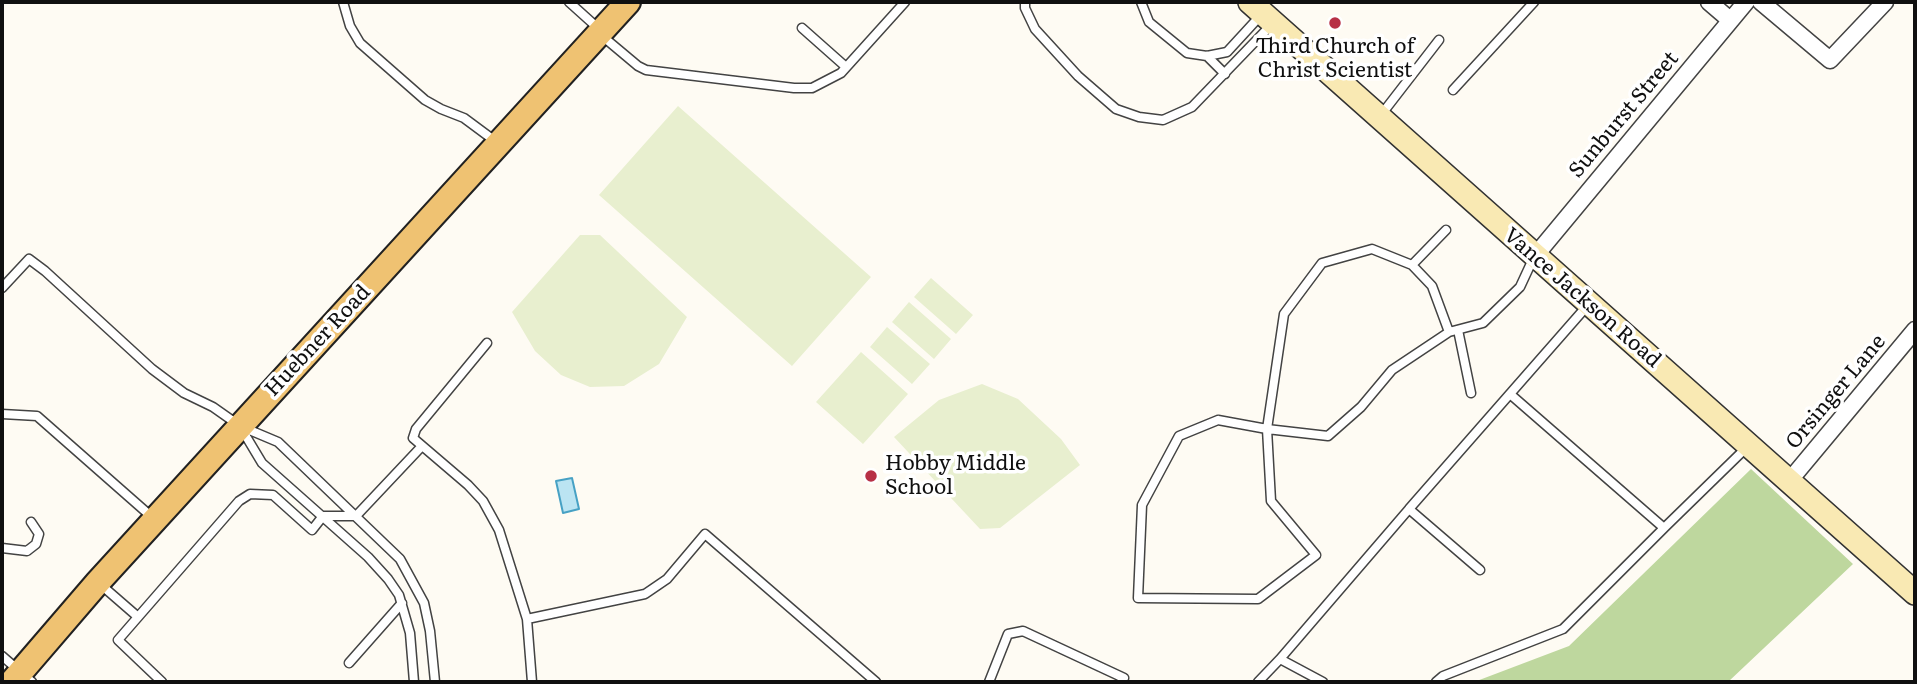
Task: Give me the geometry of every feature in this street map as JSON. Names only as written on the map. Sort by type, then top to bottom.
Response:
[{"type":"main road","name":"Huebner Road","points":[[21,679],[98,582],[628,2]]},
{"type":"main road","name":"Vance Jackson Road","points":[[1258,8],[1915,593]]},
{"type":"street","points":[[1709,2],[1730,20]]},
{"type":"street","name":"Sunburst Street","points":[[1535,256],[1746,2]]},
{"type":"street","points":[[1761,2],[1830,60],[1885,2]]},
{"type":"street","name":"Orsinger Lane","points":[[1790,481],[1915,330]]},
{"type":"lane","points":[[343,2],[350,26],[360,43],[425,100],[441,110],[464,118],[499,144]]},
{"type":"lane","points":[[569,2],[638,66],[658,72],[803,88],[812,88],[841,73],[905,2]]},
{"type":"lane","points":[[1025,2],[1035,29],[1078,76],[1116,110],[1163,120],[1192,107],[1225,74],[1258,8]]},
{"type":"lane","points":[[1140,2],[1149,22],[1187,53],[1207,56],[1227,52],[1258,8]]},
{"type":"lane","points":[[1453,90],[1534,2]]},
{"type":"lane","points":[[802,28],[846,66]]},
{"type":"lane","points":[[1380,118],[1439,40]]},
{"type":"lane","points":[[1207,56],[1225,74]]},
{"type":"lane","points":[[1412,265],[1446,230]]},
{"type":"lane","points":[[1471,393],[1454,331],[1432,286],[1412,265],[1372,249],[1322,263],[1284,314],[1267,429],[1271,502],[1316,555],[1258,599],[1138,597],[1142,505],[1179,436],[1218,420],[1267,429],[1328,436],[1361,407],[1392,370],[1454,331],[1483,323],[1520,287],[1535,256]]},
{"type":"lane","points":[[2,288],[29,259],[152,369],[184,393],[213,407],[240,426],[278,442],[400,559],[424,603],[435,682]]},
{"type":"lane","points":[[1258,682],[1588,303]]},
{"type":"lane","points":[[487,343],[416,429],[413,438],[483,501],[499,530],[527,619],[532,682]]},
{"type":"lane","points":[[1510,394],[1664,528]]},
{"type":"lane","points":[[2,414],[37,416],[155,520]]},
{"type":"lane","points":[[240,426],[261,463],[323,516],[381,572],[399,596],[411,633],[414,682]]},
{"type":"lane","points":[[1436,682],[1443,676],[1563,629],[1749,445]]},
{"type":"lane","points":[[323,516],[356,516],[422,446]]},
{"type":"lane","points":[[162,682],[118,640],[239,501],[250,495],[273,495],[312,530],[323,516]]},
{"type":"lane","points":[[1409,509],[1480,570]]},
{"type":"lane","points":[[2,548],[27,551],[36,544],[38,534],[31,522]]},
{"type":"lane","points":[[527,619],[645,594],[667,579],[705,534],[876,682]]},
{"type":"lane","points":[[98,582],[138,617]]},
{"type":"lane","points":[[349,663],[402,603]]},
{"type":"lane","points":[[411,633],[430,631]]},
{"type":"lane","points":[[989,682],[1008,634],[1023,631],[1124,678],[1121,682]]},
{"type":"lane","points":[[2,656],[21,679]]},
{"type":"lane","points":[[1280,659],[1323,682]]},
{"type":"green space","points":[[678,106],[871,277],[792,366],[599,195]]},
{"type":"green space","points":[[580,235],[600,235],[687,317],[659,364],[624,386],[590,387],[561,375],[535,351],[512,312]]},
{"type":"green space","points":[[931,278],[973,315],[956,334],[914,297]]},
{"type":"green space","points":[[909,302],[951,339],[934,359],[892,322]]},
{"type":"green space","points":[[887,327],[930,364],[912,384],[870,347]]},
{"type":"green space","points":[[861,352],[908,394],[863,444],[816,402]]},
{"type":"green space","points":[[982,384],[1018,399],[1061,439],[1080,465],[1000,528],[980,529],[894,437],[939,400]]},
{"type":"green space","points":[[1751,469],[1853,564],[1728,682],[1474,682],[1569,646]]},
{"type":"water","points":[[572,478],[579,509],[563,513],[556,481]]},
{"type":"place","name":"Third Church of Christ Scientist","points":[[1335,23]]},
{"type":"place","name":"Hobby Middle School","points":[[871,476]]}]
